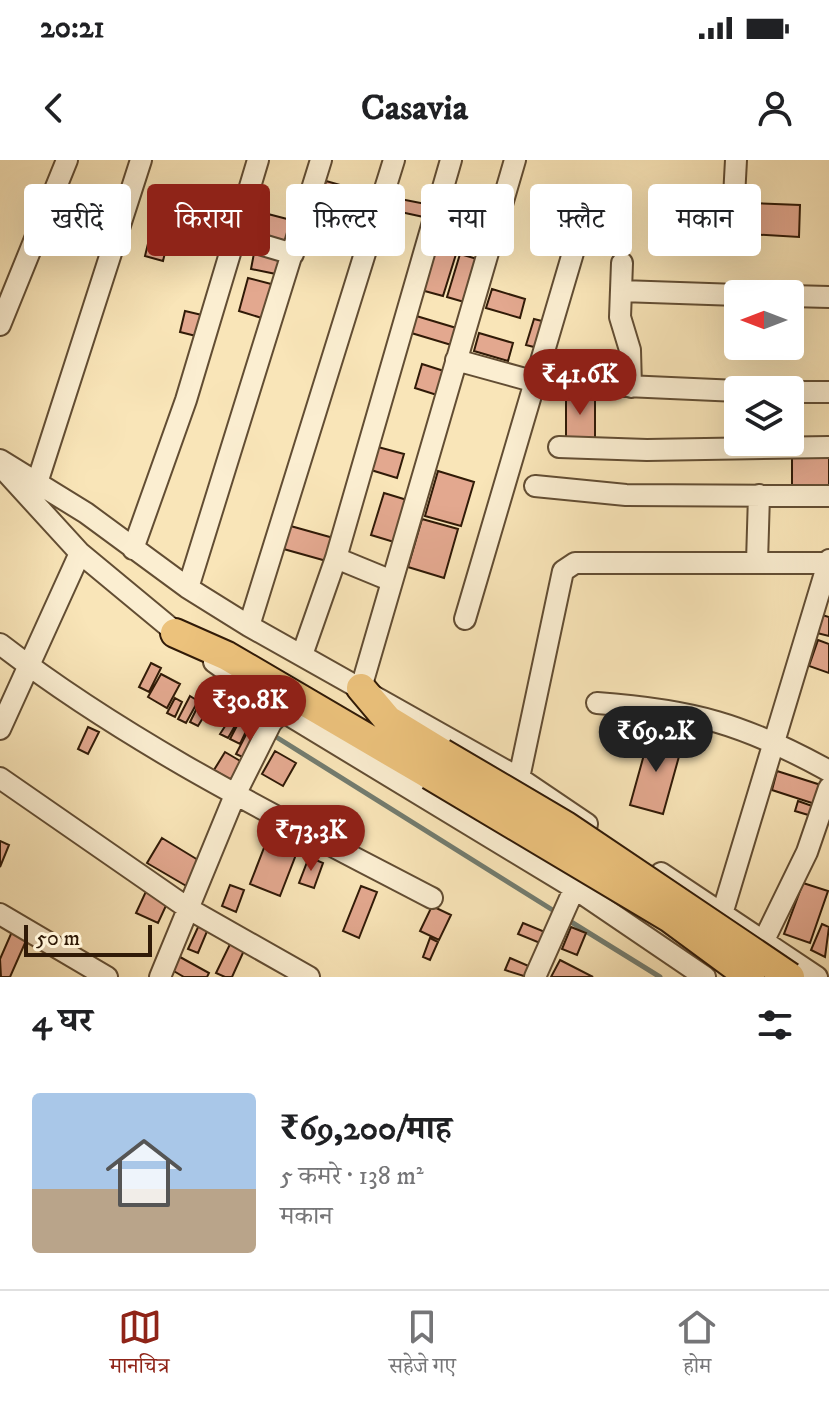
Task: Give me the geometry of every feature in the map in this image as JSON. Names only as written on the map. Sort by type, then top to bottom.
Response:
[{"type":"highway","points":[[175,633],[566,826],[789,972]]},
{"type":"highway","points":[[361,688],[388,720],[436,764],[670,918],[750,977]]},
{"type":"street","points":[[0,325],[67,160]]},
{"type":"street","points":[[37,483],[141,160]]},
{"type":"street","points":[[251,184],[258,160]]},
{"type":"street","points":[[314,184],[321,160]]},
{"type":"street","points":[[249,626],[394,160]]},
{"type":"street","points":[[302,655],[336,558],[451,160]]},
{"type":"street","points":[[361,688],[515,160]]},
{"type":"street","points":[[735,184],[736,160]]},
{"type":"street","points":[[133,549],[186,400],[230,256]]},
{"type":"street","points":[[188,588],[292,256]]},
{"type":"street","points":[[465,619],[572,256]]},
{"type":"street","points":[[622,263],[620,317],[630,350],[631,387]]},
{"type":"street","points":[[621,291],[724,295]]},
{"type":"street","points":[[804,296],[829,297]]},
{"type":"street","points":[[456,360],[536,382],[724,390]]},
{"type":"street","points":[[804,392],[829,392]]},
{"type":"street","points":[[559,447],[608,450],[829,447]]},
{"type":"street","points":[[0,463],[86,513],[188,588],[249,626],[519,778],[763,942],[789,972],[817,977]]},
{"type":"street","points":[[0,463],[80,553],[175,633],[272,725],[567,904],[705,977]]},
{"type":"street","points":[[535,486],[626,495],[829,496]]},
{"type":"street","points":[[757,562],[759,495]]},
{"type":"street","points":[[0,729],[80,553]]},
{"type":"street","points":[[336,558],[392,581]]},
{"type":"street","points":[[519,778],[563,571],[568,566],[575,563],[829,562],[722,914]]},
{"type":"street","points":[[0,644],[29,666],[235,795],[432,898]]},
{"type":"street","points":[[597,703],[679,710],[773,740],[829,771]]},
{"type":"street","points":[[160,977],[235,795],[272,725]]},
{"type":"street","points":[[0,778],[189,909],[297,974]]},
{"type":"street","points":[[763,942],[807,852],[829,788]]},
{"type":"street","points":[[535,977],[567,904],[603,835]]},
{"type":"street","points":[[0,914],[107,977]]},
{"type":"building","points":[[405,200],[421,203],[421,216],[405,213]]},
{"type":"building","points":[[761,203],[800,205],[799,237],[761,235]]},
{"type":"building","points":[[270,215],[286,219],[286,241],[270,237]]},
{"type":"building","points":[[147,248],[147,256],[164,256],[163,261],[145,256]]},
{"type":"building","points":[[270,252],[280,254],[276,274],[251,269],[253,256],[270,256]]},
{"type":"building","points":[[431,256],[455,256],[443,296],[421,290]]},
{"type":"building","points":[[459,256],[484,261],[471,304],[447,297]]},
{"type":"building","points":[[248,278],[275,285],[265,319],[239,311]]},
{"type":"building","points":[[492,289],[525,299],[520,318],[486,308]]},
{"type":"building","points":[[185,311],[202,315],[196,336],[180,332]]},
{"type":"building","points":[[413,315],[463,330],[458,347],[408,332]]},
{"type":"building","points":[[534,319],[550,323],[542,349],[526,345]]},
{"type":"building","points":[[479,333],[513,343],[508,361],[474,351]]},
{"type":"building","points":[[422,364],[447,372],[440,396],[415,388]]},
{"type":"building","points":[[566,388],[595,388],[595,446],[566,446]]},
{"type":"building","points":[[378,447],[404,454],[397,478],[371,470]]},
{"type":"building","points":[[829,455],[829,491],[792,491],[792,456]]},
{"type":"building","points":[[438,471],[474,482],[461,526],[425,516]]},
{"type":"building","points":[[384,493],[407,500],[394,542],[371,535]]},
{"type":"building","points":[[422,519],[458,529],[444,578],[408,567]]},
{"type":"building","points":[[287,525],[337,539],[330,562],[280,548]]},
{"type":"building","points":[[822,615],[829,617],[829,636],[817,633]]},
{"type":"building","points":[[818,640],[829,644],[829,673],[809,666]]},
{"type":"building","points":[[151,663],[161,668],[149,692],[139,687]]},
{"type":"building","points":[[161,674],[180,684],[167,708],[148,697]]},
{"type":"building","points":[[190,696],[198,701],[186,723],[178,719]]},
{"type":"building","points":[[175,698],[182,702],[175,717],[167,713]]},
{"type":"building","points":[[198,706],[207,711],[198,726],[190,722]]},
{"type":"building","points":[[229,720],[236,724],[228,738],[220,734]]},
{"type":"building","points":[[240,720],[249,725],[240,744],[230,739]]},
{"type":"building","points":[[251,725],[263,731],[249,760],[236,754]]},
{"type":"building","points":[[88,727],[99,732],[88,754],[78,749]]},
{"type":"building","points":[[650,733],[683,742],[663,814],[630,805]]},
{"type":"building","points":[[275,751],[296,763],[283,786],[262,774]]},
{"type":"building","points":[[225,752],[242,762],[231,780],[214,770]]},
{"type":"building","points":[[777,771],[824,786],[818,805],[772,790]]},
{"type":"building","points":[[798,801],[818,808],[815,817],[795,811]]},
{"type":"building","points":[[162,838],[203,863],[188,887],[147,863]]},
{"type":"building","points":[[267,840],[297,852],[280,896],[250,884]]},
{"type":"building","points":[[0,841],[9,845],[0,867]]},
{"type":"building","points":[[309,857],[323,863],[314,888],[299,883]]},
{"type":"building","points":[[803,883],[828,891],[810,943],[784,934]]},
{"type":"building","points":[[230,885],[244,890],[236,912],[222,906]]},
{"type":"building","points":[[361,886],[377,892],[359,938],[343,931]]},
{"type":"building","points":[[148,887],[170,897],[158,923],[136,913]]},
{"type":"building","points":[[432,906],[451,915],[439,940],[420,931]]},
{"type":"building","points":[[523,923],[545,932],[540,943],[518,934]]},
{"type":"building","points":[[822,924],[829,927],[825,957],[811,950]]},
{"type":"building","points":[[199,925],[208,929],[198,953],[188,949]]},
{"type":"building","points":[[14,927],[29,934],[10,977],[1,977],[0,959]]},
{"type":"building","points":[[571,927],[586,933],[577,955],[562,949]]},
{"type":"building","points":[[233,938],[247,944],[232,977],[225,977],[216,973]]},
{"type":"building","points":[[430,938],[438,942],[430,960],[423,957]]},
{"type":"building","points":[[180,957],[209,973],[207,977],[184,977],[172,970]]},
{"type":"building","points":[[510,958],[531,967],[527,977],[505,970]]},
{"type":"building","points":[[560,960],[593,977],[551,977]]},
{"type":"waterway","points":[[228,706],[264,730]]},
{"type":"waterway","points":[[273,735],[559,914]]},
{"type":"waterway","points":[[568,920],[660,977]]}]
